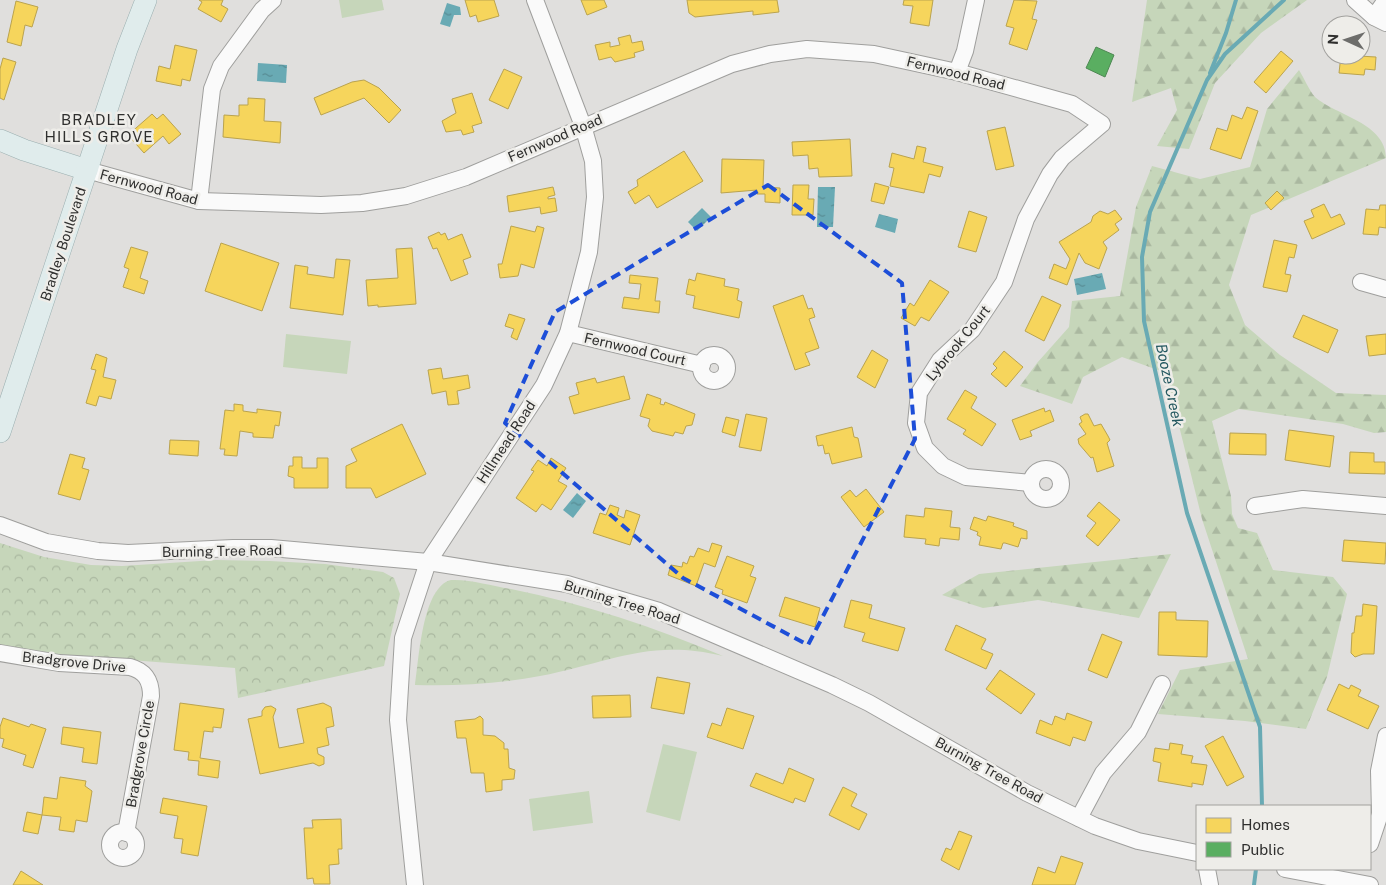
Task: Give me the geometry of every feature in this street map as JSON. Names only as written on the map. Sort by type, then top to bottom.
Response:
[{"type":"main road","name":"Bradley Boulevard","points":[[0,432],[127,50],[146,0]]},
{"type":"main road","name":"Fernwood Road","points":[[0,140],[24,150],[87,170]]},
{"type":"street","points":[[199,201],[212,89],[221,66],[262,10],[273,0]]},
{"type":"street","name":"Hillmead Road","points":[[415,885],[398,720],[398,682],[403,638],[428,562],[544,384],[568,333],[589,252],[595,197],[593,161],[583,126],[535,0]]},
{"type":"street","points":[[957,72],[965,52],[976,0]]},
{"type":"street","points":[[1355,0],[1380,20],[1386,0]]},
{"type":"street","name":"Fernwood Road","points":[[87,170],[199,201],[321,205],[362,203],[406,196],[466,177],[732,64],[807,49],[841,50],[874,54],[957,72],[1072,104],[1102,124]]},
{"type":"street","name":"Lybrook Court","points":[[1031,483],[966,476],[943,466],[924,448],[916,423],[919,393],[940,360],[972,330],[1004,282],[1026,219],[1050,174],[1062,158],[1102,124]]},
{"type":"street","points":[[1361,282],[1386,289]]},
{"type":"street","name":"Fernwood Court","points":[[568,333],[702,365]]},
{"type":"street","points":[[1255,506],[1303,499],[1386,506]]},
{"type":"street","name":"Burning Tree Road","points":[[0,525],[46,542],[98,551],[128,553],[266,548],[428,562],[568,584],[659,611],[847,692],[1027,793],[1079,818],[1138,841],[1196,853]]},
{"type":"street","name":"Bradgrove Drive","points":[[0,654],[59,663],[130,667],[139,670],[146,676]]},
{"type":"street","name":"Bradgrove Circle","points":[[126,832],[150,696],[151,685],[146,676]]},
{"type":"street","points":[[1079,818],[1104,773],[1138,732],[1162,684]]},
{"type":"street","points":[[1371,841],[1380,814],[1379,771],[1386,736]]},
{"type":"street","points":[[1207,870],[1210,885]]},
{"type":"street","points":[[1293,870],[1362,879]]},
{"type":"highlighted area","points":[[768,185],[902,283],[915,439],[808,645],[683,578],[505,423],[555,312]]},
{"type":"green space","points":[[339,0],[382,0],[384,10],[342,18]]},
{"type":"green space","points":[[1147,0],[1307,0],[1261,33],[1215,83],[1189,149],[1157,146],[1177,110],[1171,88],[1132,102]]},
{"type":"green space","points":[[1299,70],[1315,97],[1324,104],[1369,128],[1378,136],[1384,146],[1386,158],[1251,215],[1229,285],[1245,325],[1280,355],[1336,393],[1386,395],[1386,432],[1374,433],[1343,424],[1239,409],[1212,421],[1231,496],[1232,514],[1238,528],[1257,533],[1273,570],[1333,577],[1347,594],[1327,677],[1306,729],[1245,721],[1158,714],[1180,670],[1248,659],[1202,519],[1166,373],[1122,357],[1083,377],[1072,404],[1020,386],[1037,363],[1069,327],[1072,301],[1120,296],[1136,207],[1152,166],[1200,179],[1250,167],[1267,109]]},
{"type":"green space","points":[[286,334],[351,341],[347,374],[283,367]]},
{"type":"green space","points":[[0,543],[44,557],[91,565],[122,566],[216,560],[325,564],[383,572],[394,578],[400,594],[384,666],[238,698],[235,668],[64,655],[0,645]]},
{"type":"green space","points":[[1171,554],[1139,618],[1038,600],[983,608],[942,595],[979,574]]},
{"type":"green space","points":[[451,580],[511,589],[592,609],[671,635],[723,656],[697,651],[651,651],[630,654],[525,679],[478,684],[415,685],[428,610],[441,585]]},
{"type":"green space","points":[[663,744],[697,752],[680,821],[646,812]]},
{"type":"green space","points":[[589,791],[593,823],[533,831],[529,799]]},
{"type":"water","points":[[447,3],[460,7],[461,15],[454,15],[450,27],[440,24]]},
{"type":"water","points":[[258,63],[287,65],[286,83],[257,81]]},
{"type":"water","points":[[818,187],[835,187],[833,227],[817,227]]},
{"type":"water","points":[[702,208],[711,217],[697,231],[688,222]]},
{"type":"water","points":[[879,214],[898,219],[895,233],[875,227]]},
{"type":"water","points":[[1102,273],[1106,289],[1077,295],[1074,279]]},
{"type":"water","points":[[577,493],[586,501],[573,518],[563,510]]},
{"type":"building: Homes","points":[[199,0],[223,0],[221,5],[228,9],[221,22],[198,9],[202,2]]},
{"type":"building: Homes","points":[[465,0],[494,0],[499,16],[478,22],[476,15],[470,17]]},
{"type":"building: Homes","points":[[581,0],[604,0],[607,7],[587,15]]},
{"type":"building: Homes","points":[[687,0],[777,0],[779,12],[753,15],[753,11],[695,17],[689,13]]},
{"type":"building: Homes","points":[[904,0],[933,0],[929,26],[910,23],[913,6],[903,5]]},
{"type":"building: Homes","points":[[1014,0],[1037,1],[1032,19],[1037,20],[1027,50],[1009,44],[1014,28],[1006,26]]},
{"type":"building: Homes","points":[[16,1],[38,7],[32,27],[25,25],[21,46],[7,42]]},
{"type":"building: Homes","points":[[630,35],[632,43],[642,41],[644,50],[634,53],[635,57],[615,62],[611,57],[599,60],[595,45],[610,42],[610,47],[620,45],[618,38]]},
{"type":"building: Homes","points":[[175,45],[197,50],[190,81],[182,79],[181,86],[156,81],[159,66],[170,69]]},
{"type":"building: Homes","points":[[1281,51],[1293,61],[1266,93],[1254,82]]},
{"type":"building: Homes","points":[[1371,57],[1376,57],[1375,70],[1365,69],[1364,75],[1339,73],[1340,65],[1371,65]]},
{"type":"building: Homes","points":[[3,58],[16,62],[4,100],[0,98],[0,69]]},
{"type":"building: Homes","points":[[504,69],[522,77],[508,109],[489,100]]},
{"type":"building: Homes","points":[[364,80],[379,88],[401,110],[389,123],[364,98],[321,115],[314,98],[352,82]]},
{"type":"building: Homes","points":[[472,93],[482,123],[472,126],[474,132],[463,135],[461,130],[446,132],[442,121],[456,113],[452,99]]},
{"type":"building: Homes","points":[[248,98],[265,99],[264,121],[281,122],[280,143],[223,137],[224,115],[239,116],[239,105],[248,105]]},
{"type":"building: Homes","points":[[1247,107],[1258,111],[1241,159],[1210,149],[1217,128],[1227,131],[1232,115],[1242,119]]},
{"type":"building: Homes","points":[[152,114],[157,119],[163,114],[181,134],[169,144],[163,136],[144,153],[128,135]]},
{"type":"building: Homes","points":[[1005,127],[1014,166],[996,170],[987,131]]},
{"type":"building: Homes","points":[[850,139],[852,176],[819,177],[818,168],[809,169],[808,155],[793,156],[792,142]]},
{"type":"building: Homes","points":[[917,146],[926,148],[923,162],[943,167],[940,177],[929,174],[924,193],[890,186],[894,168],[889,167],[892,153],[914,159]]},
{"type":"building: Homes","points":[[684,151],[703,181],[657,208],[649,195],[635,204],[628,192],[638,186],[637,180]]},
{"type":"building: Homes","points":[[722,159],[764,160],[763,187],[780,188],[780,203],[765,202],[765,194],[757,194],[757,190],[721,193]]},
{"type":"building: Homes","points":[[875,183],[889,187],[884,204],[871,201]]},
{"type":"building: Homes","points":[[793,185],[809,185],[808,199],[814,199],[813,215],[792,215]]},
{"type":"building: Homes","points":[[553,187],[555,195],[548,197],[548,199],[555,198],[557,211],[541,214],[540,207],[509,212],[507,196]]},
{"type":"building: Homes","points":[[1277,191],[1284,198],[1271,210],[1265,203]]},
{"type":"building: Homes","points":[[1324,204],[1331,218],[1340,214],[1345,224],[1312,239],[1304,221],[1314,217],[1311,210]]},
{"type":"building: Homes","points":[[1380,205],[1386,205],[1386,228],[1379,227],[1378,235],[1363,234],[1366,209],[1379,210]]},
{"type":"building: Homes","points":[[1115,210],[1122,219],[1115,224],[1119,230],[1103,242],[1107,248],[1099,269],[1085,263],[1079,253],[1067,285],[1049,278],[1054,264],[1066,269],[1070,259],[1059,242],[1091,222],[1093,216],[1100,211],[1108,214]]},
{"type":"building: Homes","points":[[969,211],[987,217],[976,252],[958,247]]},
{"type":"building: Homes","points":[[511,226],[535,232],[537,226],[544,228],[534,268],[521,264],[518,276],[500,278],[498,264],[502,264]]},
{"type":"building: Homes","points":[[439,232],[441,235],[445,233],[448,240],[462,234],[471,257],[463,260],[468,274],[451,281],[437,248],[433,249],[428,237]]},
{"type":"building: Homes","points":[[1274,240],[1297,245],[1294,258],[1289,257],[1285,274],[1291,275],[1287,292],[1263,287]]},
{"type":"building: Homes","points":[[221,243],[279,263],[262,311],[205,291]]},
{"type":"building: Homes","points":[[131,247],[148,252],[140,278],[148,281],[144,294],[123,287],[129,269],[124,267]]},
{"type":"building: Homes","points":[[412,248],[416,304],[368,306],[366,280],[398,278],[396,249]]},
{"type":"building: Homes","points":[[336,259],[350,260],[343,315],[290,308],[295,265],[308,267],[307,274],[334,278]]},
{"type":"building: Homes","points":[[697,273],[725,279],[724,286],[739,289],[737,300],[742,302],[739,318],[693,308],[695,296],[686,294],[689,279],[695,281]]},
{"type":"building: Homes","points":[[630,275],[658,278],[655,301],[660,301],[659,313],[622,308],[624,297],[639,299],[641,284],[629,283]]},
{"type":"building: Homes","points":[[930,280],[949,292],[929,321],[921,317],[915,326],[901,318],[910,303],[914,306]]},
{"type":"building: Homes","points":[[803,295],[808,309],[812,308],[815,317],[809,319],[819,348],[805,353],[810,365],[795,370],[773,306]]},
{"type":"building: Homes","points":[[1042,296],[1061,305],[1044,341],[1025,331]]},
{"type":"building: Homes","points":[[509,314],[525,319],[517,340],[511,337],[514,329],[505,326]]},
{"type":"building: Homes","points":[[1303,315],[1338,330],[1328,353],[1293,337]]},
{"type":"building: Homes","points":[[1386,334],[1386,354],[1369,356],[1366,336]]},
{"type":"building: Homes","points":[[872,350],[888,360],[875,388],[857,377]]},
{"type":"building: Homes","points":[[1004,351],[1023,367],[1006,387],[991,374],[997,368],[993,364]]},
{"type":"building: Homes","points":[[96,354],[107,358],[103,377],[116,380],[111,399],[99,396],[96,406],[86,403],[96,370],[91,369]]},
{"type":"building: Homes","points":[[441,368],[443,379],[468,375],[470,388],[457,391],[459,404],[448,405],[446,391],[432,394],[428,370]]},
{"type":"building: Homes","points":[[624,376],[630,399],[574,414],[569,397],[579,394],[576,383],[595,378],[597,383]]},
{"type":"building: Homes","points":[[965,390],[977,397],[971,408],[996,424],[982,446],[963,434],[966,430],[947,419]]},
{"type":"building: Homes","points":[[647,394],[661,399],[660,404],[664,405],[665,402],[695,414],[692,425],[686,426],[683,434],[675,432],[673,436],[652,431],[648,426],[650,419],[640,416]]},
{"type":"building: Homes","points":[[234,404],[243,405],[243,411],[257,413],[257,409],[281,412],[279,426],[275,425],[273,438],[253,437],[253,433],[240,431],[237,456],[224,455],[225,449],[220,449],[225,410],[234,411]]},
{"type":"building: Homes","points":[[1044,408],[1045,412],[1050,410],[1054,421],[1030,431],[1032,436],[1020,440],[1012,420]]},
{"type":"building: Homes","points":[[746,414],[767,418],[761,451],[739,447]]},
{"type":"building: Homes","points":[[1088,414],[1094,426],[1101,424],[1108,436],[1110,440],[1107,443],[1114,466],[1097,472],[1093,457],[1091,458],[1079,444],[1078,439],[1086,434],[1079,424],[1082,422],[1080,417]]},
{"type":"building: Homes","points":[[726,417],[739,420],[735,436],[722,432]]},
{"type":"building: Homes","points":[[402,424],[426,474],[376,498],[371,488],[346,488],[346,466],[357,461],[351,449]]},
{"type":"building: Homes","points":[[852,427],[854,437],[858,438],[862,457],[832,464],[829,453],[825,454],[823,445],[818,446],[816,436]]},
{"type":"building: Homes","points":[[1289,430],[1334,436],[1330,467],[1285,460]]},
{"type":"building: Homes","points":[[1230,433],[1266,434],[1266,455],[1229,454]]},
{"type":"building: Homes","points":[[170,440],[199,441],[198,456],[169,454]]},
{"type":"building: Homes","points":[[1350,452],[1374,453],[1374,462],[1385,462],[1385,474],[1349,473]]},
{"type":"building: Homes","points":[[70,454],[85,458],[82,468],[89,470],[80,500],[58,494]]},
{"type":"building: Homes","points":[[293,457],[302,457],[302,468],[317,468],[317,458],[328,458],[328,488],[294,488],[294,478],[288,476],[289,466],[293,466]]},
{"type":"building: Homes","points":[[551,458],[566,468],[558,481],[567,486],[551,510],[542,504],[536,512],[516,498],[534,471],[531,470],[538,460],[547,466]]},
{"type":"building: Homes","points":[[866,489],[884,512],[864,527],[841,497],[850,490],[856,497]]},
{"type":"building: Homes","points":[[1099,502],[1120,520],[1098,546],[1086,536],[1096,523],[1087,516]]},
{"type":"building: Homes","points":[[610,505],[619,508],[617,515],[624,518],[626,510],[640,515],[630,545],[593,533],[600,513],[606,515]]},
{"type":"building: Homes","points":[[925,508],[952,511],[950,527],[960,528],[959,540],[940,538],[939,546],[925,544],[926,539],[904,537],[906,515],[924,517]]},
{"type":"building: Homes","points":[[988,516],[1014,523],[1013,526],[1027,531],[1027,539],[1021,538],[1018,547],[1005,543],[1003,543],[1001,549],[979,545],[981,537],[977,535],[978,532],[970,529],[974,517],[986,521]]},
{"type":"building: Homes","points":[[1344,540],[1386,543],[1385,564],[1342,561]]},
{"type":"building: Homes","points":[[712,543],[722,546],[715,567],[704,563],[696,586],[668,575],[671,565],[682,567],[683,562],[687,564],[690,556],[694,557],[698,548],[709,552]]},
{"type":"building: Homes","points":[[727,556],[754,566],[750,576],[756,578],[747,603],[722,594],[723,590],[715,587]]},
{"type":"building: Homes","points":[[785,597],[820,608],[815,627],[779,616]]},
{"type":"building: Homes","points":[[851,600],[872,605],[869,618],[905,628],[898,651],[862,641],[865,633],[844,627]]},
{"type":"building: Homes","points":[[1363,604],[1377,606],[1374,654],[1363,654],[1355,657],[1351,653],[1352,633],[1354,633],[1356,616],[1362,616]]},
{"type":"building: Homes","points":[[1159,612],[1176,612],[1176,620],[1208,621],[1207,657],[1158,655]]},
{"type":"building: Homes","points":[[956,625],[986,639],[981,649],[993,654],[986,669],[945,650]]},
{"type":"building: Homes","points":[[1102,634],[1122,642],[1107,678],[1088,670]]},
{"type":"building: Homes","points":[[1000,670],[1035,694],[1021,714],[986,689]]},
{"type":"building: Homes","points":[[657,677],[690,683],[684,714],[651,708]]},
{"type":"building: Homes","points":[[1339,684],[1349,689],[1351,685],[1361,690],[1358,696],[1379,706],[1368,729],[1327,710]]},
{"type":"building: Homes","points":[[630,695],[631,717],[593,718],[592,696]]},
{"type":"building: Homes","points":[[180,703],[224,709],[221,728],[213,727],[213,732],[204,731],[200,758],[220,761],[218,778],[198,775],[199,761],[188,760],[189,752],[174,750]]},
{"type":"building: Homes","points":[[323,703],[331,707],[334,726],[326,728],[329,745],[317,748],[318,754],[324,757],[324,764],[319,766],[313,763],[260,774],[248,719],[262,716],[262,711],[265,707],[271,706],[276,709],[273,717],[279,748],[304,743],[297,709]]},
{"type":"building: Homes","points":[[727,708],[754,716],[743,749],[707,737],[712,723],[721,726]]},
{"type":"building: Homes","points":[[1067,713],[1092,722],[1085,741],[1073,737],[1070,746],[1036,733],[1040,720],[1052,725],[1055,716],[1065,720]]},
{"type":"building: Homes","points":[[480,716],[483,719],[483,735],[495,736],[504,743],[504,749],[508,749],[509,768],[515,770],[514,779],[502,780],[502,790],[486,792],[484,773],[471,773],[466,738],[457,738],[455,721],[475,719]]},
{"type":"building: Homes","points":[[3,718],[29,727],[31,724],[46,729],[33,768],[23,765],[26,755],[2,747],[4,739],[0,738],[0,727]]},
{"type":"building: Homes","points":[[63,727],[101,732],[97,764],[82,762],[84,748],[61,744]]},
{"type":"building: Homes","points":[[1223,736],[1244,777],[1227,786],[1205,746]]},
{"type":"building: Homes","points":[[1170,743],[1183,745],[1181,754],[1193,756],[1191,763],[1207,765],[1203,785],[1192,783],[1192,787],[1158,781],[1161,763],[1153,761],[1155,748],[1169,750]]},
{"type":"building: Homes","points":[[789,768],[814,779],[805,802],[795,798],[793,803],[750,786],[756,773],[783,784]]},
{"type":"building: Homes","points":[[60,777],[86,781],[85,786],[92,791],[87,822],[76,820],[74,832],[59,830],[61,817],[42,815],[44,797],[57,799]]},
{"type":"building: Homes","points":[[843,787],[857,794],[851,806],[867,814],[859,830],[829,815]]},
{"type":"building: Homes","points":[[163,798],[207,806],[198,856],[181,853],[183,839],[174,838],[178,816],[160,813]]},
{"type":"building: Homes","points":[[27,812],[42,815],[38,834],[23,831]]},
{"type":"building: Homes","points":[[341,819],[342,849],[338,849],[339,864],[329,865],[330,884],[314,884],[313,878],[307,879],[304,828],[313,828],[312,820]]},
{"type":"building: Homes","points":[[959,831],[972,836],[959,870],[941,860],[946,848],[951,850]]},
{"type":"building: Homes","points":[[1061,856],[1083,863],[1075,885],[1032,885],[1038,867],[1055,873]]},
{"type":"building: Homes","points":[[21,871],[43,885],[13,885]]},
{"type":"building: Public","points":[[1096,47],[1114,55],[1105,77],[1086,68]]},
{"type":"waterway","points":[[1210,73],[1226,33],[1236,0]]},
{"type":"waterway","name":"Booze Creek","points":[[1262,805],[1260,727],[1187,513],[1144,321],[1142,257],[1150,212],[1207,80],[1225,54],[1284,0]]},
{"type":"waterway","name":"Booze Creek","points":[[1254,885],[1256,870]]},
{"type":"district","name":"BRADLEY HILLS GROVE","points":[[99,128]]}]
